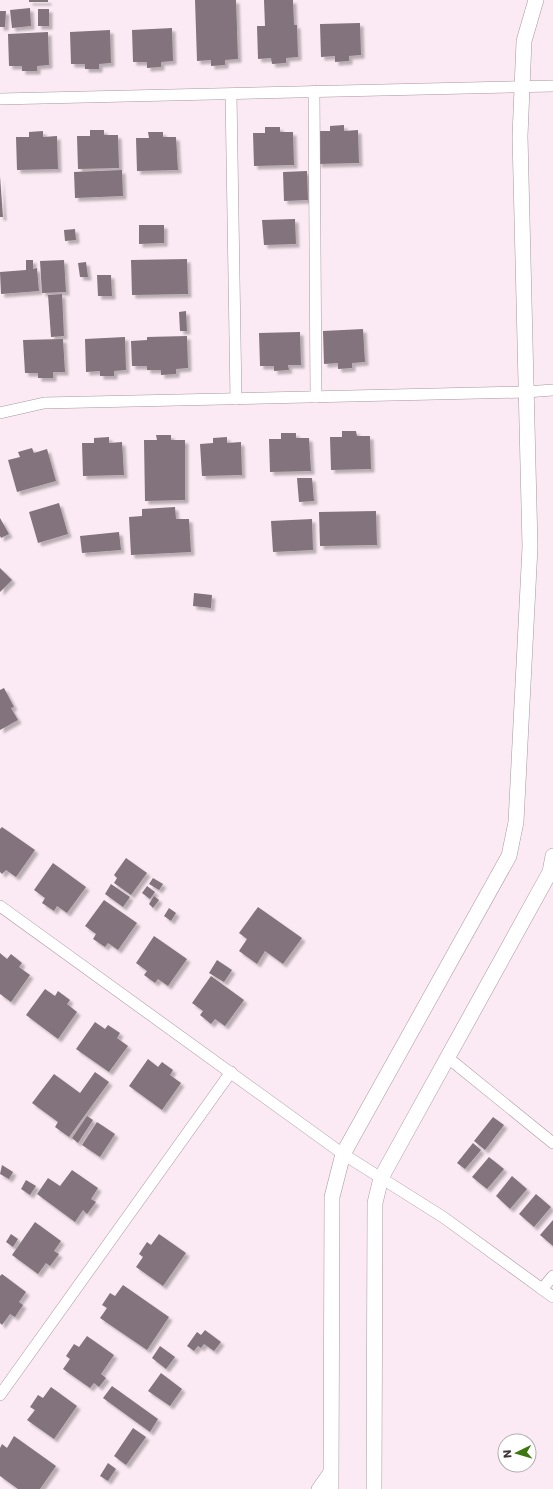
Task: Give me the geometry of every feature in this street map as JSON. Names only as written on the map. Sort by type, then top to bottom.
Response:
[{"type":"street","points":[[331,1489],[332,1197],[343,1154],[509,856],[516,822],[530,547],[520,136],[524,41],[536,0]]},
{"type":"street","points":[[0,99],[553,86]]},
{"type":"street","points":[[314,91],[316,397]]},
{"type":"street","points":[[231,94],[236,398]]},
{"type":"street","points":[[0,413],[44,403],[526,392],[553,390]]},
{"type":"street","points":[[374,1489],[375,1203],[381,1178],[550,872],[553,856]]},
{"type":"street","points":[[0,906],[343,1154],[443,1217],[553,1297]]},
{"type":"street","points":[[447,1057],[553,1143]]},
{"type":"street","points":[[0,1395],[231,1072]]},
{"type":"street","points":[[542,1289],[553,1276]]},
{"type":"street","points":[[317,1489],[331,1469]]},
{"type":"building","points":[[29,0],[48,0],[48,2],[29,2]]},
{"type":"building","points":[[195,0],[236,0],[238,59],[225,60],[225,65],[211,66],[211,60],[197,61]]},
{"type":"building","points":[[264,0],[293,0],[294,25],[297,25],[298,57],[286,58],[286,63],[272,64],[271,58],[258,59],[257,26],[265,26]]},
{"type":"building","points":[[30,8],[31,26],[12,28],[10,10]]},
{"type":"building","points":[[38,9],[49,9],[49,26],[38,26]]},
{"type":"building","points":[[0,11],[6,11],[5,27],[0,27]]},
{"type":"building","points":[[360,23],[361,55],[349,56],[349,61],[335,62],[335,56],[321,57],[320,24]]},
{"type":"building","points":[[172,28],[173,61],[161,62],[161,67],[147,68],[147,62],[133,62],[132,30]]},
{"type":"building","points":[[110,30],[111,63],[99,64],[99,69],[85,69],[85,64],[71,64],[70,32]]},
{"type":"building","points":[[48,32],[49,65],[37,66],[37,71],[22,71],[22,66],[9,66],[8,34]]},
{"type":"building","points":[[344,125],[344,131],[358,130],[359,163],[318,164],[318,131],[330,131],[330,126]]},
{"type":"building","points":[[265,127],[280,127],[280,132],[293,132],[294,165],[254,166],[253,133],[265,133]]},
{"type":"building","points":[[90,130],[104,130],[104,135],[118,135],[119,168],[78,169],[77,136],[90,136]]},
{"type":"building","points":[[43,131],[43,137],[57,136],[58,169],[17,170],[16,137],[29,137],[29,132]]},
{"type":"building","points":[[148,132],[163,132],[163,137],[176,137],[178,170],[137,171],[136,138],[149,138]]},
{"type":"building","points":[[122,170],[123,196],[75,198],[74,172]]},
{"type":"building","points":[[307,171],[308,200],[284,201],[283,172]]},
{"type":"building","points":[[0,176],[3,217],[0,217]]},
{"type":"building","points":[[295,219],[296,244],[264,245],[262,220]]},
{"type":"building","points":[[139,225],[164,225],[164,243],[139,244]]},
{"type":"building","points":[[75,229],[76,240],[65,241],[64,230]]},
{"type":"building","points":[[187,259],[188,294],[132,295],[131,260]]},
{"type":"building","points":[[26,260],[33,260],[33,269],[37,268],[39,291],[1,294],[0,272],[26,270]]},
{"type":"building","points":[[64,260],[66,292],[42,293],[40,261]]},
{"type":"building","points":[[86,262],[88,277],[80,277],[78,263]]},
{"type":"building","points":[[97,275],[111,275],[112,296],[98,296]]},
{"type":"building","points":[[62,294],[64,336],[51,337],[48,295]]},
{"type":"building","points":[[186,311],[187,331],[180,331],[179,312]]},
{"type":"building","points":[[363,329],[365,362],[352,363],[352,368],[338,369],[338,363],[324,364],[323,331]]},
{"type":"building","points":[[300,332],[301,365],[288,365],[289,370],[274,371],[274,366],[260,366],[259,333]]},
{"type":"building","points":[[187,336],[188,368],[176,369],[176,374],[161,375],[161,370],[147,370],[147,366],[132,366],[131,341],[147,340],[147,337]]},
{"type":"building","points":[[125,337],[126,370],[114,371],[114,376],[100,376],[100,371],[86,372],[85,339]]},
{"type":"building","points":[[63,339],[65,372],[53,372],[53,378],[38,378],[38,373],[25,373],[23,340]]},
{"type":"building","points":[[342,431],[356,431],[357,436],[370,436],[371,469],[331,470],[330,437],[342,437]]},
{"type":"building","points":[[281,433],[296,433],[296,438],[309,438],[311,471],[270,472],[269,439],[281,439]]},
{"type":"building","points":[[156,435],[171,435],[171,440],[185,440],[185,500],[145,501],[144,440],[157,440]]},
{"type":"building","points":[[109,437],[109,443],[122,442],[124,475],[83,476],[82,443],[94,443],[94,438]]},
{"type":"building","points":[[227,437],[227,443],[241,442],[242,475],[202,476],[200,444],[213,443],[213,438]]},
{"type":"building","points":[[32,448],[34,453],[47,449],[56,481],[17,492],[8,460],[20,457],[18,452]]},
{"type":"building","points":[[297,478],[312,478],[314,501],[299,502]]},
{"type":"building","points":[[59,503],[68,534],[38,543],[29,512]]},
{"type":"building","points":[[175,507],[176,519],[189,519],[191,552],[131,555],[129,517],[142,516],[142,509]]},
{"type":"building","points":[[376,511],[377,545],[320,546],[319,512]]},
{"type":"building","points":[[0,518],[9,534],[1,538],[0,536]]},
{"type":"building","points":[[312,519],[313,550],[273,552],[271,521]]},
{"type":"building","points":[[119,532],[121,550],[82,553],[80,536]]},
{"type":"building","points":[[0,568],[12,580],[0,592]]},
{"type":"building","points":[[194,593],[212,595],[211,608],[193,606]]},
{"type":"building","points":[[4,688],[14,707],[11,708],[18,720],[0,730],[0,690]]},
{"type":"building","points":[[2,827],[35,850],[16,877],[6,870],[2,874],[0,872],[0,829]]},
{"type":"building","points":[[126,858],[147,873],[131,895],[114,883],[117,878],[114,875]]},
{"type":"building","points":[[53,863],[86,887],[67,913],[57,906],[54,911],[42,903],[45,898],[34,890]]},
{"type":"building","points":[[153,878],[163,884],[159,890],[149,884]]},
{"type":"building","points":[[111,884],[130,897],[123,907],[105,894]]},
{"type":"building","points":[[147,886],[155,892],[150,899],[142,893]]},
{"type":"building","points":[[154,896],[159,900],[153,908],[149,904]]},
{"type":"building","points":[[104,900],[137,923],[118,950],[108,943],[105,947],[93,939],[96,934],[85,926]]},
{"type":"building","points":[[258,907],[302,938],[283,964],[265,951],[257,964],[239,951],[247,939],[239,933]]},
{"type":"building","points":[[169,908],[176,913],[171,921],[164,916]]},
{"type":"building","points":[[154,936],[187,959],[168,986],[158,979],[155,983],[144,975],[147,971],[136,963]]},
{"type":"building","points":[[0,953],[7,959],[11,954],[22,963],[19,967],[30,975],[11,1002],[0,994]]},
{"type":"building","points":[[217,960],[232,970],[224,982],[209,973]]},
{"type":"building","points":[[211,976],[244,1000],[225,1026],[215,1019],[211,1024],[200,1015],[203,1011],[192,1003]]},
{"type":"building","points":[[45,989],[55,996],[58,991],[70,1000],[67,1004],[77,1012],[58,1039],[26,1015]]},
{"type":"building","points":[[95,1022],[105,1029],[108,1025],[120,1033],[117,1038],[128,1046],[109,1072],[76,1049]]},
{"type":"building","points":[[148,1059],[158,1067],[162,1062],[173,1070],[170,1075],[181,1083],[162,1110],[129,1086]]},
{"type":"building","points":[[95,1072],[109,1082],[69,1137],[55,1127],[58,1122],[32,1103],[54,1074],[80,1093]]},
{"type":"building","points":[[87,1116],[93,1120],[78,1143],[72,1138]]},
{"type":"building","points":[[493,1117],[504,1125],[485,1150],[474,1141]]},
{"type":"building","points":[[97,1122],[115,1134],[100,1157],[82,1145]]},
{"type":"building","points":[[473,1143],[481,1150],[465,1169],[457,1163]]},
{"type":"building","points":[[489,1157],[504,1169],[487,1189],[472,1177]]},
{"type":"building","points":[[2,1165],[13,1172],[9,1179],[0,1174]]},
{"type":"building","points":[[72,1170],[98,1188],[91,1199],[96,1202],[87,1214],[83,1210],[75,1222],[37,1194],[48,1178],[60,1186]]},
{"type":"building","points":[[512,1176],[527,1189],[510,1209],[496,1196]]},
{"type":"building","points":[[26,1180],[36,1186],[30,1195],[21,1189]]},
{"type":"building","points":[[536,1194],[551,1207],[534,1227],[519,1214]]},
{"type":"building","points":[[553,1220],[553,1246],[540,1235]]},
{"type":"building","points":[[35,1222],[61,1241],[54,1251],[59,1254],[50,1266],[46,1263],[38,1274],[12,1255]]},
{"type":"building","points":[[11,1234],[18,1239],[13,1247],[6,1242]]},
{"type":"building","points":[[159,1234],[186,1253],[163,1286],[136,1267],[143,1257],[139,1254],[147,1242],[151,1245]]},
{"type":"building","points":[[2,1274],[26,1292],[19,1302],[23,1305],[15,1317],[10,1314],[2,1325],[0,1323],[0,1276]]},
{"type":"building","points":[[123,1285],[169,1317],[147,1350],[100,1318],[107,1308],[102,1305],[110,1293],[115,1296]]},
{"type":"building","points":[[205,1330],[221,1342],[214,1351],[204,1344],[201,1348],[198,1346],[194,1351],[187,1346],[197,1332],[201,1335]]},
{"type":"building","points":[[87,1336],[114,1355],[101,1374],[106,1378],[99,1387],[94,1383],[90,1388],[63,1369],[70,1359],[66,1356],[74,1344],[79,1347]]},
{"type":"building","points":[[160,1346],[175,1357],[166,1369],[152,1358]]},
{"type":"building","points":[[161,1373],[182,1389],[170,1406],[148,1391]]},
{"type":"building","points":[[112,1386],[158,1419],[150,1432],[103,1398]]},
{"type":"building","points":[[51,1387],[77,1406],[54,1439],[27,1420],[35,1410],[30,1407],[38,1395],[43,1398]]},
{"type":"building","points":[[133,1428],[146,1437],[126,1465],[114,1456]]},
{"type":"building","points":[[14,1436],[56,1466],[40,1489],[18,1489],[0,1476],[0,1448],[2,1444],[7,1448]]},
{"type":"building","points":[[108,1463],[116,1469],[108,1481],[100,1476]]}]
